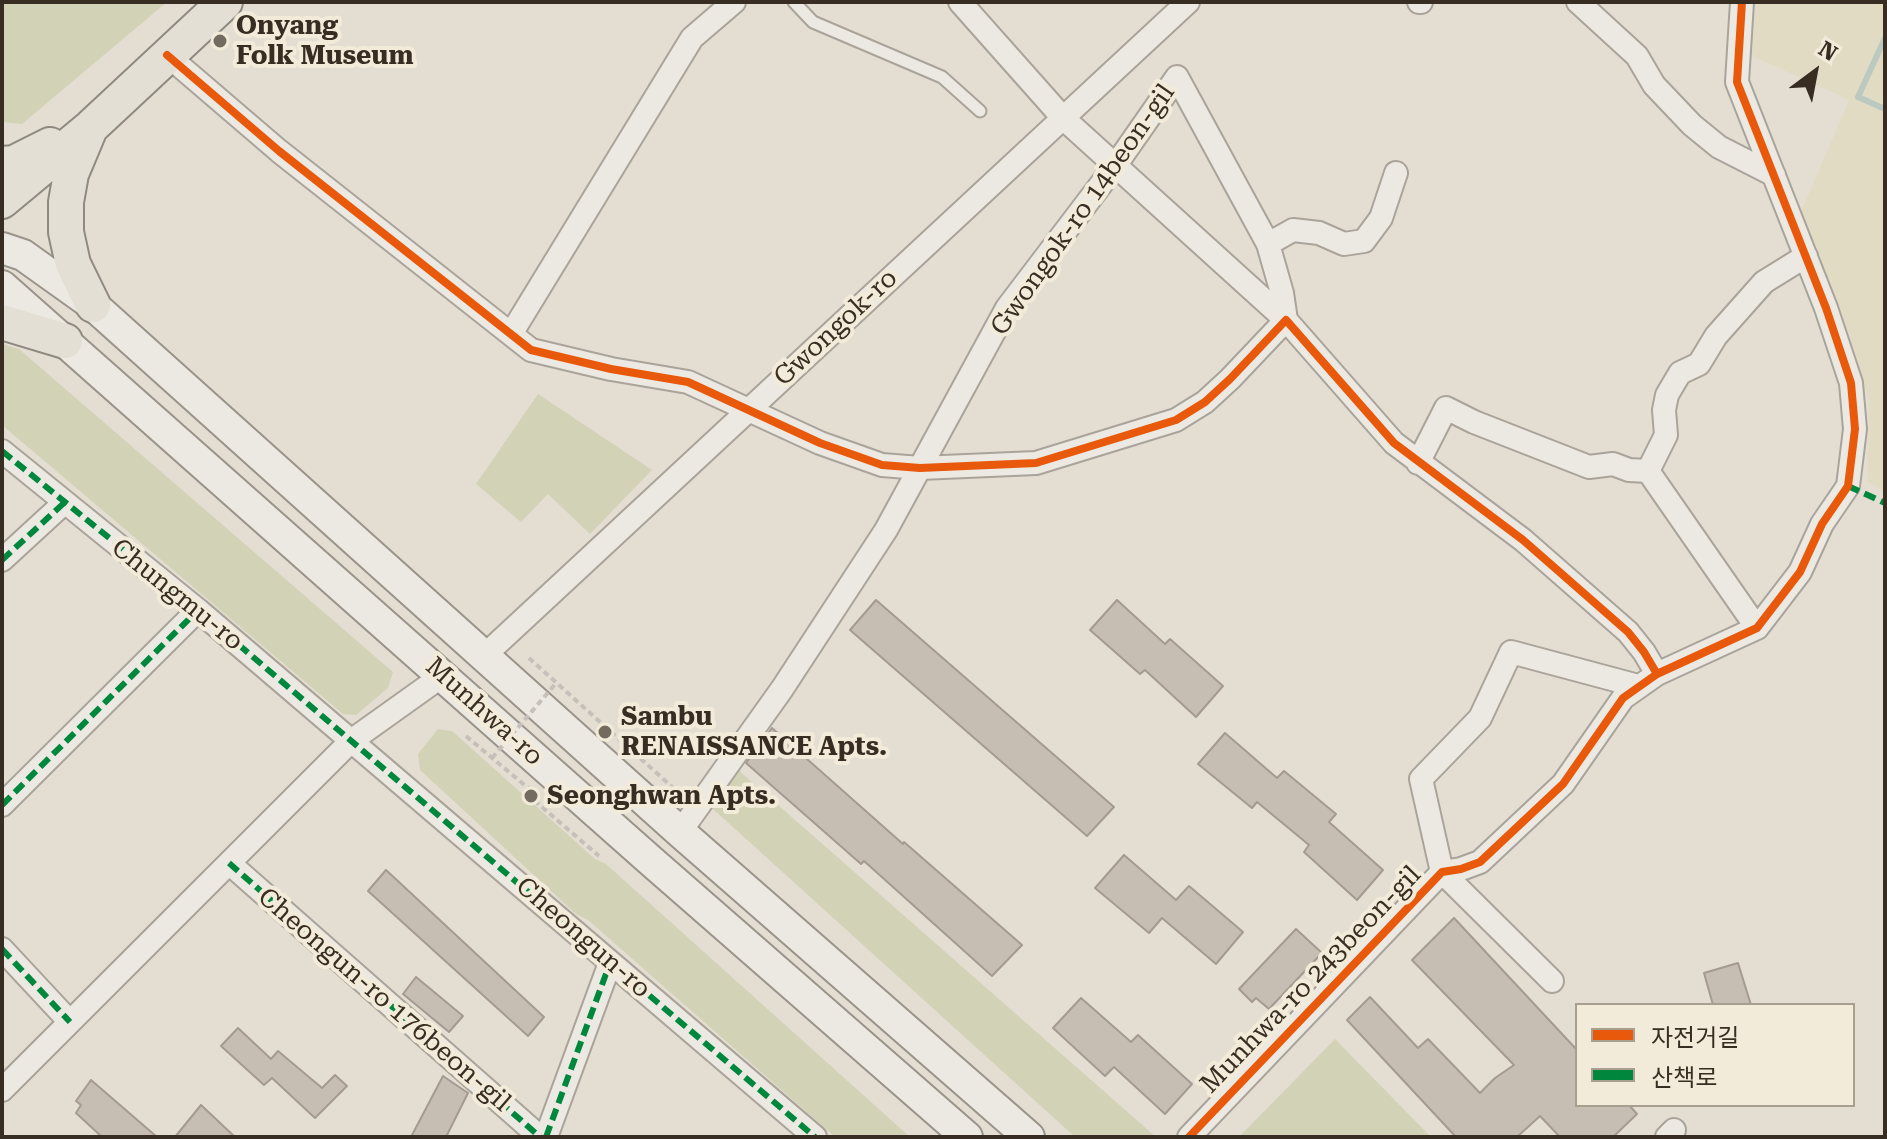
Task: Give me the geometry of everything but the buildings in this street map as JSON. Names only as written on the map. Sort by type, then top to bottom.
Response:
[{"type":"main road","points":[[2,201],[91,127],[225,2]]},
{"type":"main road","points":[[2,164],[14,163],[91,127]]},
{"type":"main road","points":[[91,127],[71,174],[66,202],[66,232],[73,264],[93,305]]},
{"type":"main road","name":"Munhwa-ro","points":[[2,248],[23,255],[93,305],[680,832],[1029,1137]]},
{"type":"main road","name":"Munhwa-ro","points":[[2,286],[967,1137]]},
{"type":"main road","points":[[2,322],[65,341]]},
{"type":"street","points":[[511,334],[692,38],[734,2]]},
{"type":"street","points":[[167,55],[279,151],[531,350],[611,369],[688,382],[820,443],[882,465],[920,468],[1036,463],[1176,420],[1205,402],[1286,320],[1063,118],[960,2]]},
{"type":"street","name":"Gwongok-ro","points":[[485,655],[1188,2]]},
{"type":"street","points":[[1578,2],[1637,56],[1654,85],[1692,125],[1719,147],[1774,175]]},
{"type":"street","name":"Munhwa-ro 243beon-gil","points":[[1189,1137],[1442,872],[1480,862],[1563,784],[1612,712],[1647,680],[1757,628],[1800,572],[1822,524],[1848,486],[1855,429],[1851,383],[1806,256],[1737,82],[1742,2]]},
{"type":"street","name":"Gwongok-ro 14beon-gil","points":[[920,468],[1007,308],[1115,166],[1177,77],[1268,244],[1286,320],[1372,421],[1418,463],[1523,540],[1628,632],[1644,652],[1647,680]]},
{"type":"street","points":[[1268,244],[1293,230],[1319,233],[1344,244],[1364,241],[1381,218],[1396,173]]},
{"type":"street","points":[[1648,471],[1666,435],[1664,410],[1667,395],[1680,373],[1699,364],[1716,336],[1764,282],[1806,256]]},
{"type":"street","points":[[1418,463],[1446,408],[1589,467],[1613,464],[1629,470],[1648,471]]},
{"type":"street","name":"Chungmu-ro","points":[[2,451],[198,610],[351,741]]},
{"type":"street","points":[[680,832],[782,689],[886,530],[920,468]]},
{"type":"street","points":[[1648,471],[1757,628]]},
{"type":"street","points":[[2,560],[64,503]]},
{"type":"street","points":[[2,805],[198,610]]},
{"type":"street","points":[[1552,981],[1442,872],[1421,779],[1480,718],[1511,652],[1647,680]]},
{"type":"street","points":[[2,1090],[351,741],[442,676]]},
{"type":"street","name":"Cheongun-ro","points":[[351,741],[815,1137]]},
{"type":"street","name":"Cheongun-ro 176beon-gil","points":[[229,863],[543,1137]]},
{"type":"street","points":[[2,949],[70,1022]]},
{"type":"street","points":[[543,1137],[610,963]]},
{"type":"lane","points":[[794,2],[813,22],[942,77],[980,111]]},
{"type":"path","points":[[529,658],[681,795]]},
{"type":"path","points":[[492,758],[557,682]]},
{"type":"path","points":[[466,736],[540,798],[536,802],[599,856]]},
{"type":"shaded area","points":[[1755,2],[1885,2],[1885,491],[1867,482],[1869,399],[1800,214],[1849,100],[1750,55]]},
{"type":"green space","points":[[2,2],[167,2],[22,124],[2,122]]},
{"type":"green space","points":[[2,344],[19,349],[393,672],[388,688],[356,715],[343,714],[2,425]]},
{"type":"green space","points":[[538,394],[652,470],[590,534],[548,494],[521,522],[476,484]]},
{"type":"green space","points":[[438,729],[452,731],[595,859],[606,864],[910,1137],[835,1137],[588,920],[576,914],[420,770],[418,754]]},
{"type":"green space","points":[[736,768],[1156,1137],[1075,1137],[713,809],[714,798]]},
{"type":"green space","points":[[1335,1039],[1431,1137],[1239,1137]]},
{"type":"waterway","points":[[1885,38],[1858,97],[1885,109]]},
{"type":"marked path","points":[[2,451],[198,610],[815,1137]]},
{"type":"marked path","points":[[1848,486],[1885,503]]},
{"type":"marked path","points":[[2,560],[64,503]]},
{"type":"marked path","points":[[2,805],[198,610]]},
{"type":"marked path","points":[[229,863],[540,1137]]},
{"type":"marked path","points":[[2,949],[70,1022]]},
{"type":"marked path","points":[[546,1137],[610,963]]},
{"type":"cycle path","points":[[1189,1137],[1442,872],[1480,862],[1563,784],[1623,698],[1657,674],[1757,628],[1800,572],[1822,524],[1848,486],[1855,429],[1851,383],[1826,308],[1737,82],[1742,2]]},
{"type":"cycle path","points":[[167,55],[279,151],[531,350],[611,369],[688,382],[820,443],[882,465],[920,468],[1036,463],[1176,420],[1205,402],[1286,320],[1394,443],[1523,540],[1628,632],[1657,674]]},
{"type":"place","name":"Onyang Folk Museum","points":[[220,41]]},
{"type":"place","name":"Sambu RENAISSANCE Apts.","points":[[605,732]]},
{"type":"place","name":"Seonghwan Apts.","points":[[531,796]]}]
